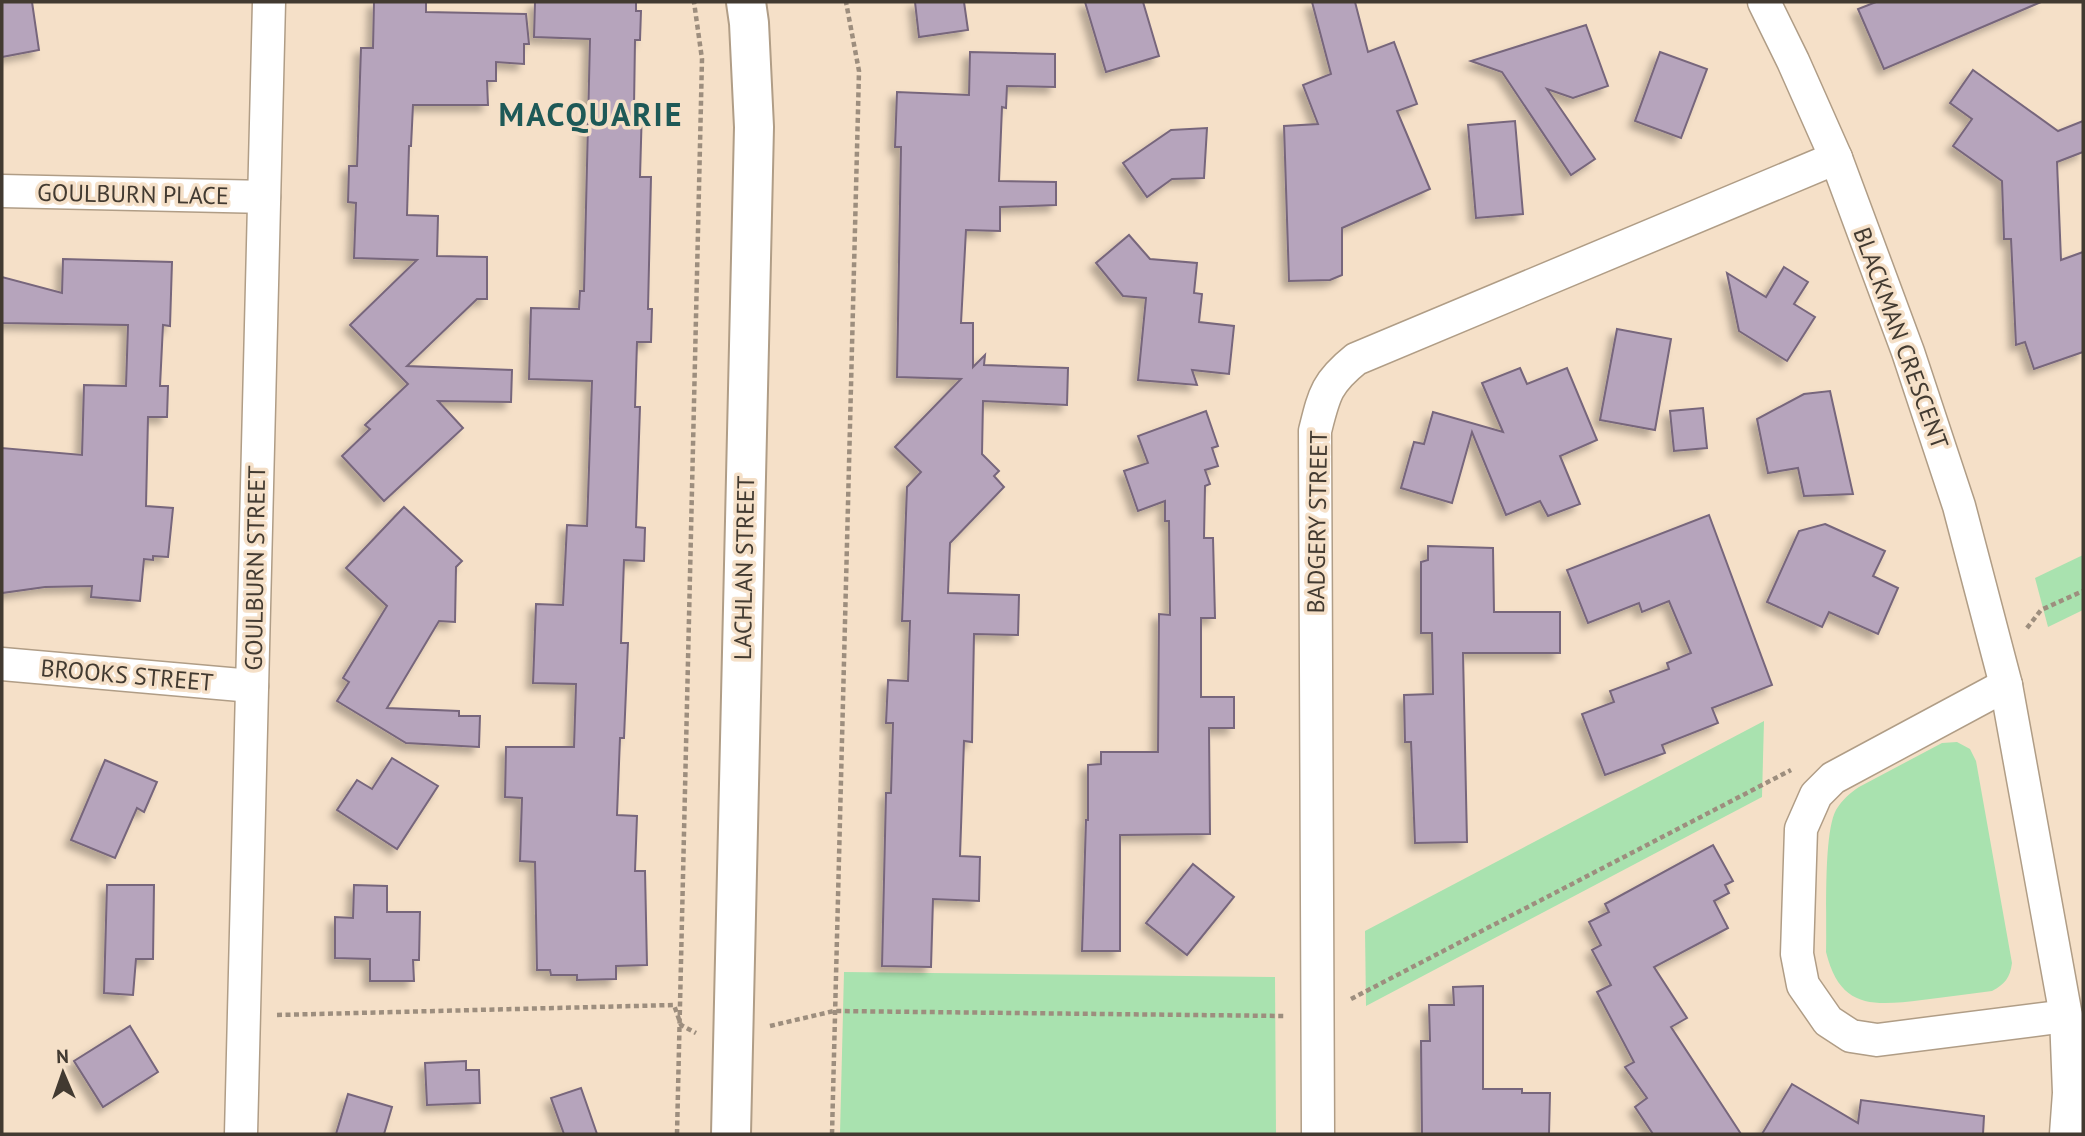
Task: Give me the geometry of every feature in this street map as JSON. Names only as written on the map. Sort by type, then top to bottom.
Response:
[{"type":"street","name":"GOULBURN STREET","points":[[241,1134],[269,2]]},
{"type":"street","name":"LACHLAN STREET","points":[[731,1134],[754,127],[746,2]]},
{"type":"street","name":"BLACKMAN CRESCENT","points":[[1764,2],[1836,158],[1908,352],[1959,506],[2002,673],[2066,1016],[2069,1093],[2066,1134]]},
{"type":"street","name":"BADGERY STREET","points":[[1318,1134],[1315,431],[1324,394],[1338,373],[1356,359],[1836,158]]},
{"type":"street","name":"GOULBURN PLACE","points":[[2,191],[264,197]]},
{"type":"street","name":"BROOKS STREET","points":[[2,664],[252,685]]},
{"type":"street","points":[[2002,673],[1833,778],[1816,796],[1801,829],[1797,954],[1803,985],[1828,1021],[1851,1036],[1877,1040],[2066,1016]]},
{"type":"path","points":[[677,1134],[702,59],[694,2]]},
{"type":"path","points":[[832,1134],[859,71],[846,2]]},
{"type":"path","points":[[2002,673],[2042,610],[2083,591]]},
{"type":"path","points":[[732,1035],[834,1011],[1318,1016],[1795,768]]},
{"type":"path","points":[[244,1016],[674,1005],[681,1025]]},
{"type":"green space","points":[[2083,555],[2083,610],[2048,627],[2035,578]]},
{"type":"green space","points":[[1764,721],[1762,797],[1366,1006],[1365,931]]},
{"type":"green space","points":[[1957,742],[1970,749],[1976,761],[2012,963],[2010,973],[2004,983],[1992,991],[1904,1002],[1861,1000],[1840,984],[1832,971],[1826,952],[1827,857],[1836,810],[1846,797],[1859,787],[1942,743]]},
{"type":"green space","points":[[844,972],[1275,977],[1276,1134],[840,1134]]},
{"type":"building","points":[[2,2],[32,2],[39,50],[2,57]]},
{"type":"building","points":[[374,2],[426,2],[426,12],[526,14],[529,44],[524,44],[524,64],[496,62],[496,81],[487,81],[488,105],[413,105],[407,215],[438,216],[437,256],[487,257],[487,299],[477,299],[407,366],[512,370],[511,402],[438,401],[463,428],[384,501],[342,456],[370,429],[365,425],[408,384],[350,325],[417,260],[354,258],[356,203],[348,202],[349,166],[357,166],[361,48],[373,48]]},
{"type":"building","points":[[535,2],[636,2],[636,11],[641,11],[640,40],[635,40],[634,107],[642,107],[640,177],[651,177],[648,309],[652,309],[651,342],[637,342],[635,407],[640,407],[636,527],[645,528],[644,561],[624,560],[621,643],[628,643],[617,815],[637,816],[635,871],[645,871],[647,965],[616,966],[616,979],[577,980],[577,975],[551,975],[550,970],[537,970],[535,862],[520,861],[522,798],[505,797],[506,747],[574,747],[576,684],[533,683],[536,604],[563,605],[567,525],[587,526],[592,381],[529,379],[531,308],[579,309],[580,291],[584,291],[590,39],[534,37]]},
{"type":"building","points":[[915,2],[964,2],[968,30],[919,37]]},
{"type":"building","points":[[1085,2],[1143,2],[1159,56],[1106,72]]},
{"type":"building","points":[[1312,2],[1355,2],[1368,52],[1394,42],[1417,104],[1397,111],[1430,189],[1342,228],[1342,275],[1330,280],[1289,281],[1284,126],[1318,124],[1303,85],[1331,74]]},
{"type":"building","points":[[1876,2],[2041,2],[1884,69],[1858,9]]},
{"type":"building","points":[[1586,25],[1608,86],[1573,98],[1547,89],[1595,159],[1571,175],[1502,72],[1471,61]]},
{"type":"building","points":[[970,52],[1055,54],[1055,87],[1007,86],[1006,108],[1002,107],[999,181],[1056,182],[1056,205],[1000,207],[1000,231],[966,230],[961,323],[973,323],[973,367],[985,355],[984,365],[1068,368],[1067,405],[983,401],[982,454],[999,471],[994,476],[1004,487],[950,543],[948,593],[1019,595],[1018,635],[974,634],[972,742],[964,741],[960,856],[980,857],[979,901],[933,899],[931,967],[882,966],[886,793],[891,793],[893,723],[886,723],[888,680],[908,681],[910,621],[902,621],[907,487],[921,472],[895,447],[961,379],[897,377],[901,147],[895,147],[897,92],[969,95]]},
{"type":"building","points":[[1660,52],[1707,69],[1681,138],[1635,121]]},
{"type":"building","points":[[1973,70],[2058,131],[2083,121],[2083,152],[2057,162],[2061,260],[2083,252],[2083,352],[2034,369],[2025,342],[2016,345],[2011,239],[2004,239],[2002,181],[1953,146],[1972,119],[1950,103]]},
{"type":"building","points":[[1515,121],[1523,214],[1476,218],[1468,125]]},
{"type":"building","points":[[1207,128],[1204,178],[1172,179],[1147,197],[1123,163],[1171,130]]},
{"type":"building","points":[[1129,235],[1150,259],[1197,263],[1194,293],[1202,294],[1199,322],[1234,326],[1229,374],[1192,370],[1197,385],[1138,380],[1146,298],[1123,296],[1096,263]]},
{"type":"building","points":[[63,259],[172,262],[170,326],[163,325],[160,386],[168,386],[167,417],[148,417],[146,506],[173,508],[168,557],[153,556],[153,560],[144,559],[140,601],[91,597],[92,586],[45,587],[2,593],[2,448],[82,455],[84,385],[126,386],[128,325],[2,323],[2,277],[62,293]]},
{"type":"building","points":[[1784,267],[1808,282],[1794,304],[1815,317],[1787,361],[1739,331],[1727,273],[1766,297]]},
{"type":"building","points":[[1617,329],[1671,339],[1655,430],[1600,420]]},
{"type":"building","points":[[1520,368],[1527,384],[1567,368],[1597,440],[1560,456],[1580,504],[1548,516],[1540,501],[1506,515],[1472,432],[1452,503],[1401,488],[1414,442],[1424,444],[1433,412],[1503,432],[1482,383]]},
{"type":"building","points":[[1830,391],[1853,494],[1804,496],[1798,468],[1768,473],[1757,419],[1804,394]]},
{"type":"building","points":[[1703,408],[1707,448],[1674,451],[1670,411]]},
{"type":"building","points":[[1206,411],[1218,446],[1212,448],[1218,466],[1205,470],[1210,484],[1205,486],[1204,538],[1213,538],[1215,618],[1201,618],[1201,697],[1234,697],[1234,728],[1209,728],[1210,834],[1120,835],[1120,951],[1082,951],[1088,765],[1101,764],[1101,752],[1158,752],[1159,614],[1170,615],[1169,521],[1165,521],[1165,501],[1138,511],[1124,471],[1148,463],[1138,436]]},
{"type":"building","points":[[404,507],[462,561],[456,567],[455,622],[439,621],[387,708],[459,711],[459,716],[480,716],[479,747],[406,743],[337,701],[349,682],[343,678],[387,606],[346,568]]},
{"type":"building","points":[[1709,515],[1772,685],[1712,708],[1718,723],[1662,745],[1665,753],[1605,775],[1582,714],[1614,702],[1610,691],[1669,669],[1667,663],[1691,653],[1669,601],[1642,612],[1639,603],[1588,623],[1567,570]]},
{"type":"building","points":[[1825,524],[1885,551],[1873,576],[1898,588],[1878,634],[1829,612],[1822,627],[1767,602],[1799,531]]},
{"type":"building","points":[[1428,546],[1493,548],[1494,612],[1560,612],[1560,653],[1463,653],[1467,842],[1415,843],[1411,742],[1405,742],[1404,695],[1433,694],[1432,633],[1421,633],[1421,562],[1428,560]]},
{"type":"building","points":[[392,758],[438,786],[397,849],[337,810],[357,780],[372,789]]},
{"type":"building","points":[[105,760],[157,782],[144,812],[137,808],[115,858],[71,840]]},
{"type":"building","points":[[1713,845],[1733,881],[1725,885],[1729,893],[1714,901],[1728,928],[1654,967],[1687,1018],[1671,1027],[1741,1134],[1653,1134],[1635,1107],[1647,1098],[1625,1067],[1634,1062],[1597,992],[1611,985],[1592,950],[1601,945],[1589,922],[1609,912],[1605,904]]},
{"type":"building","points":[[1193,864],[1234,897],[1187,955],[1146,923]]},
{"type":"building","points":[[107,885],[154,885],[153,959],[136,959],[133,995],[104,993]]},
{"type":"building","points":[[354,885],[387,886],[387,912],[420,912],[419,960],[413,960],[414,981],[370,981],[370,959],[335,958],[335,917],[353,918]]},
{"type":"building","points":[[1483,986],[1483,1089],[1522,1089],[1522,1093],[1550,1093],[1549,1134],[1422,1134],[1421,1041],[1430,1041],[1429,1005],[1454,1005],[1453,987]]},
{"type":"building","points":[[130,1026],[158,1072],[103,1107],[74,1061]]},
{"type":"building","points":[[466,1061],[466,1070],[479,1070],[480,1103],[427,1105],[425,1063]]},
{"type":"building","points":[[1792,1084],[1858,1123],[1861,1100],[1984,1116],[1983,1134],[1762,1134]]},
{"type":"building","points":[[581,1088],[597,1134],[564,1134],[551,1098]]},
{"type":"building","points":[[348,1094],[392,1107],[384,1134],[336,1134]]},
{"type":"district","name":"MACQUARIE","points":[[591,114]]}]
